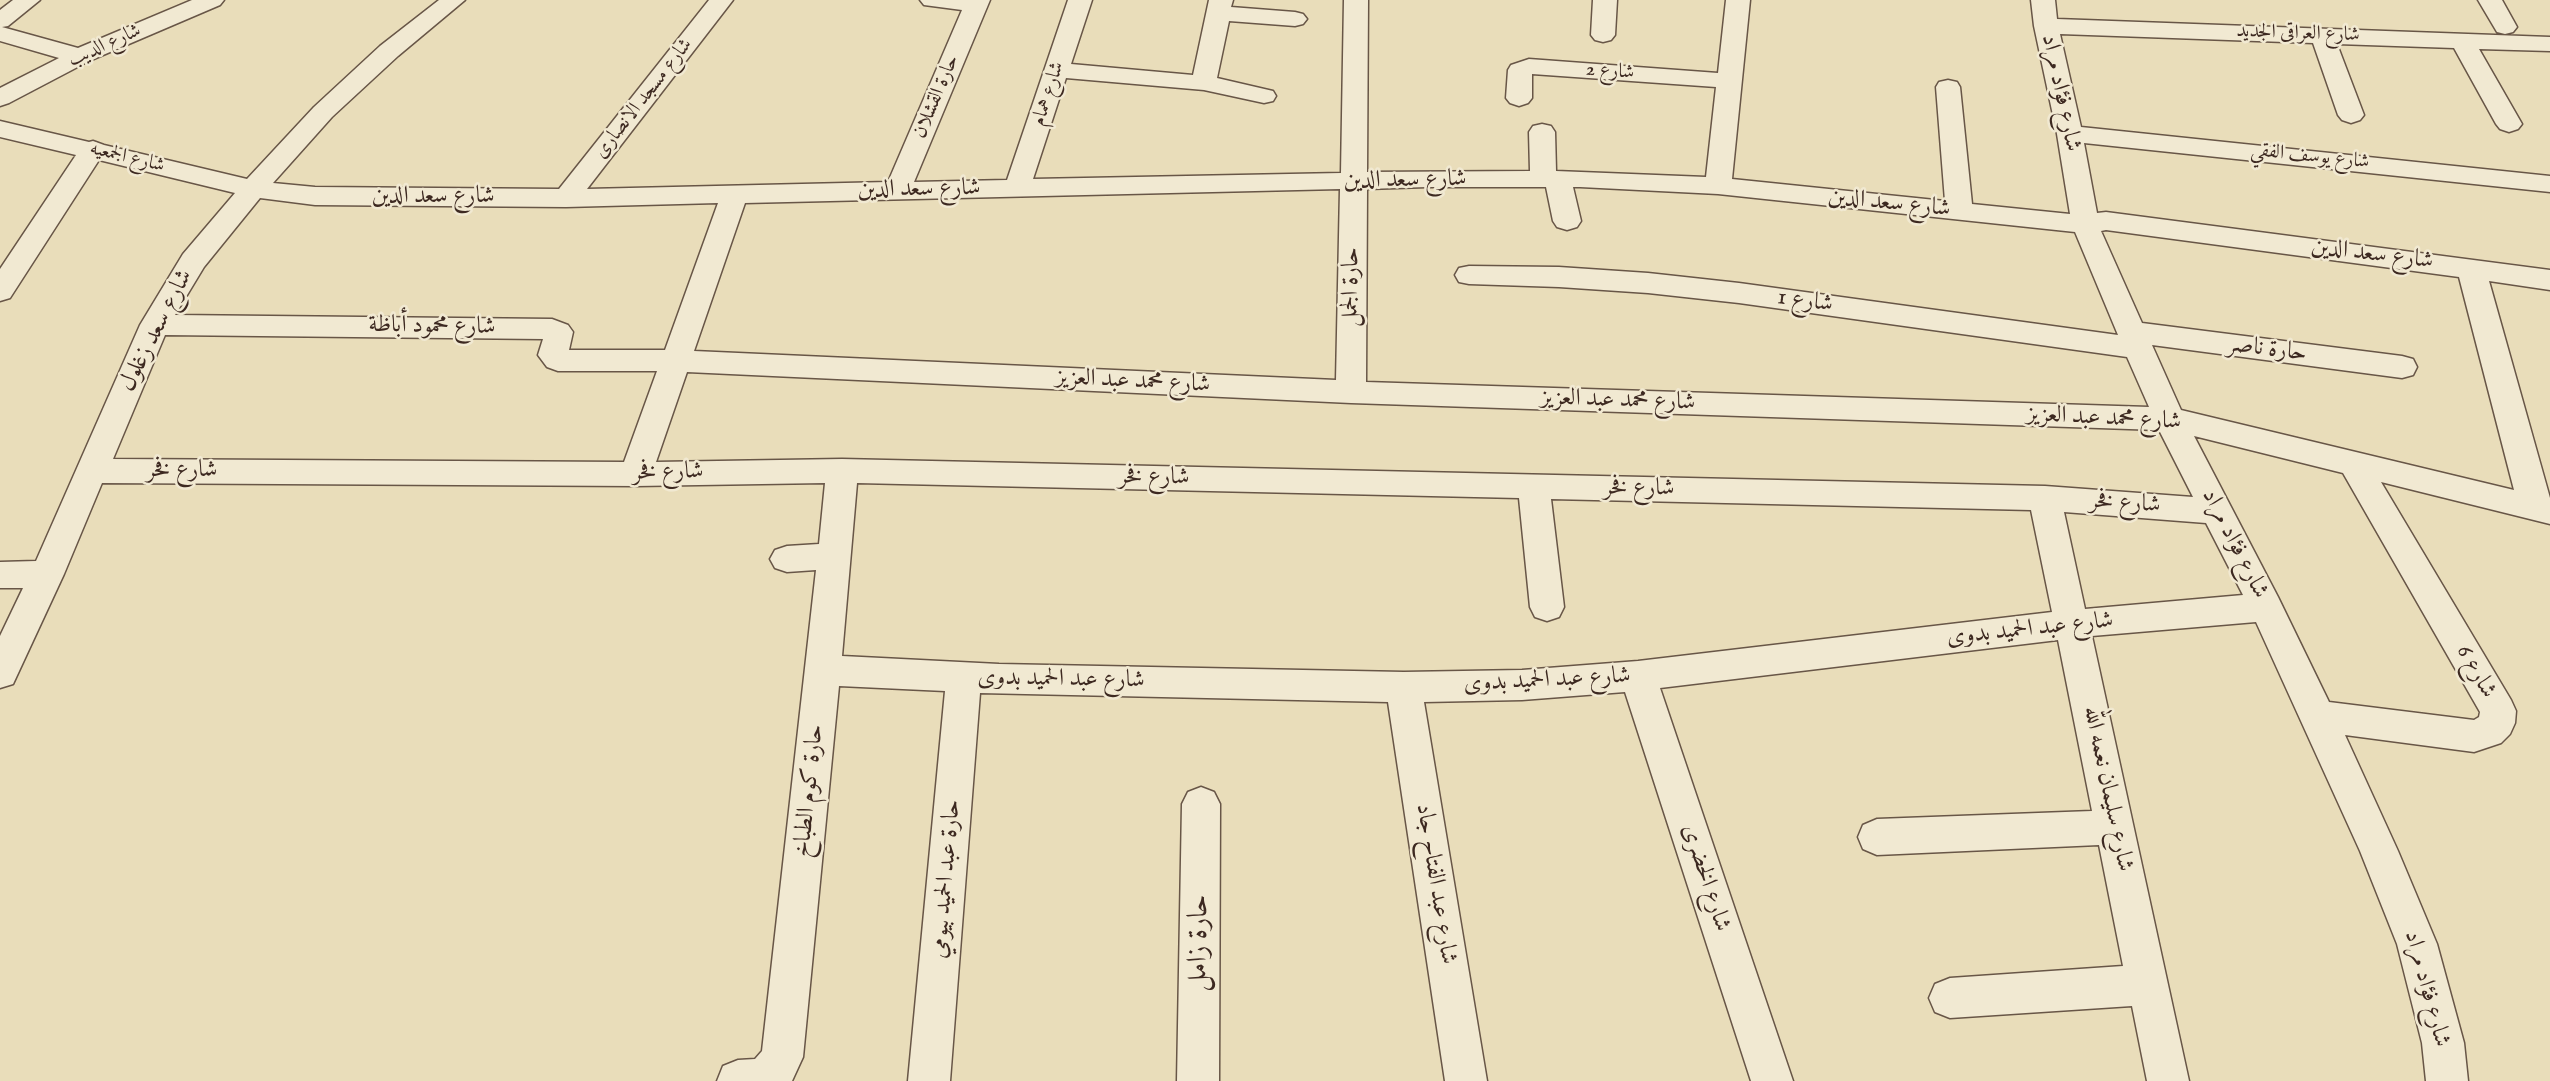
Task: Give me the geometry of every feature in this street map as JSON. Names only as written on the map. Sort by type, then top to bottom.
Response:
[{"type":"street","points":[[0,21],[28,0]]},
{"type":"street","name":"شارع الديب","points":[[0,98],[80,56],[212,0]]},
{"type":"street","name":"شارع سعد زغلول","points":[[0,673],[48,574],[90,471],[155,325],[194,261],[253,189],[323,112],[389,51],[453,0]]},
{"type":"street","name":"شارع مسجد الانصارى","points":[[566,198],[721,0]]},
{"type":"street","name":"حارة القشلان","points":[[898,189],[977,2],[932,0]]},
{"type":"street","name":"شارع همام","points":[[1017,189],[1080,0]]},
{"type":"street","name":"حارة الجمل","points":[[1351,392],[1356,0]]},
{"type":"street","points":[[1603,35],[1605,0]]},
{"type":"street","points":[[1718,186],[1738,0]]},
{"type":"street","points":[[2490,0],[2505,27]]},
{"type":"street","points":[[1204,83],[1219,7],[1295,19]]},
{"type":"street","name":"شارع العراقى الجديد","points":[[2045,13],[2322,34],[2550,44]]},
{"type":"street","name":"شارع فؤاد مراد","points":[[2045,13],[2070,134],[2085,224],[2169,419],[2266,608],[2318,716],[2417,944],[2444,1043],[2447,1081]]},
{"type":"street","points":[[0,34],[80,56]]},
{"type":"street","points":[[2322,34],[2351,115]]},
{"type":"street","points":[[2462,40],[2509,124]]},
{"type":"street","name":"شارع 2","points":[[1519,98],[1520,70],[1529,66],[1729,81]]},
{"type":"street","points":[[1057,70],[1204,83],[1264,96]]},
{"type":"street","points":[[1948,87],[1959,211]]},
{"type":"street","name":"شارع الجمعيه","points":[[0,129],[93,149],[253,189]]},
{"type":"street","points":[[1542,132],[1551,179],[1567,220]]},
{"type":"street","name":"شارع يوسف الفقي","points":[[2070,134],[2300,156],[2550,184]]},
{"type":"street","points":[[0,291],[93,149]]},
{"type":"street","name":"شارع سعد الدين","points":[[253,189],[315,196],[566,198],[898,189],[1017,189],[1551,179],[1718,186],[2085,224],[2106,221],[2550,280]]},
{"type":"street","points":[[636,474],[735,193]]},
{"type":"street","points":[[2471,268],[2543,509]]},
{"type":"street","name":"شارع 1","points":[[1469,275],[1558,277],[1660,284],[2135,340]]},
{"type":"street","name":"شارع محمود أباظة","points":[[155,325],[552,329],[559,335],[553,355],[558,360],[676,361]]},
{"type":"street","name":"حارة ناصر","points":[[2135,340],[2402,367]]},
{"type":"street","name":"شارع محمد عبد العزيز","points":[[676,361],[1351,392],[2169,419],[2543,509]]},
{"type":"street","name":"شارع 6","points":[[2318,716],[2474,736],[2488,732],[2497,723],[2498,711],[2354,464]]},
{"type":"street","name":"شارع فخر","points":[[90,471],[636,474],[842,471],[2045,498],[2217,511]]},
{"type":"street","name":"حارة كوم الطباخ","points":[[738,1081],[759,1080],[773,1072],[782,1058],[824,670],[842,471]]},
{"type":"street","points":[[1534,487],[1547,607]]},
{"type":"street","name":"شارع سليمان نعمه الله","points":[[2045,498],[2168,1081]]},
{"type":"street","points":[[787,559],[834,556]]},
{"type":"street","points":[[0,575],[48,574]]},
{"type":"street","name":"شارع عبد الحميد بدوى","points":[[824,670],[964,677],[1404,687],[1522,685],[1638,676],[2072,624],[2266,608]]},
{"type":"street","name":"شارع الخضرى","points":[[1638,676],[1772,1081]]},
{"type":"street","name":"حارة عبد الحميد بيومي","points":[[929,1081],[964,677]]},
{"type":"street","name":"شارع عبد الفتاح جاد","points":[[1404,687],[1466,1081]]},
{"type":"street","name":"حارة زامل","points":[[1198,1081],[1202,804]]},
{"type":"street","points":[[1877,837],[2115,827]]},
{"type":"street","points":[[1950,998],[2148,986]]}]
